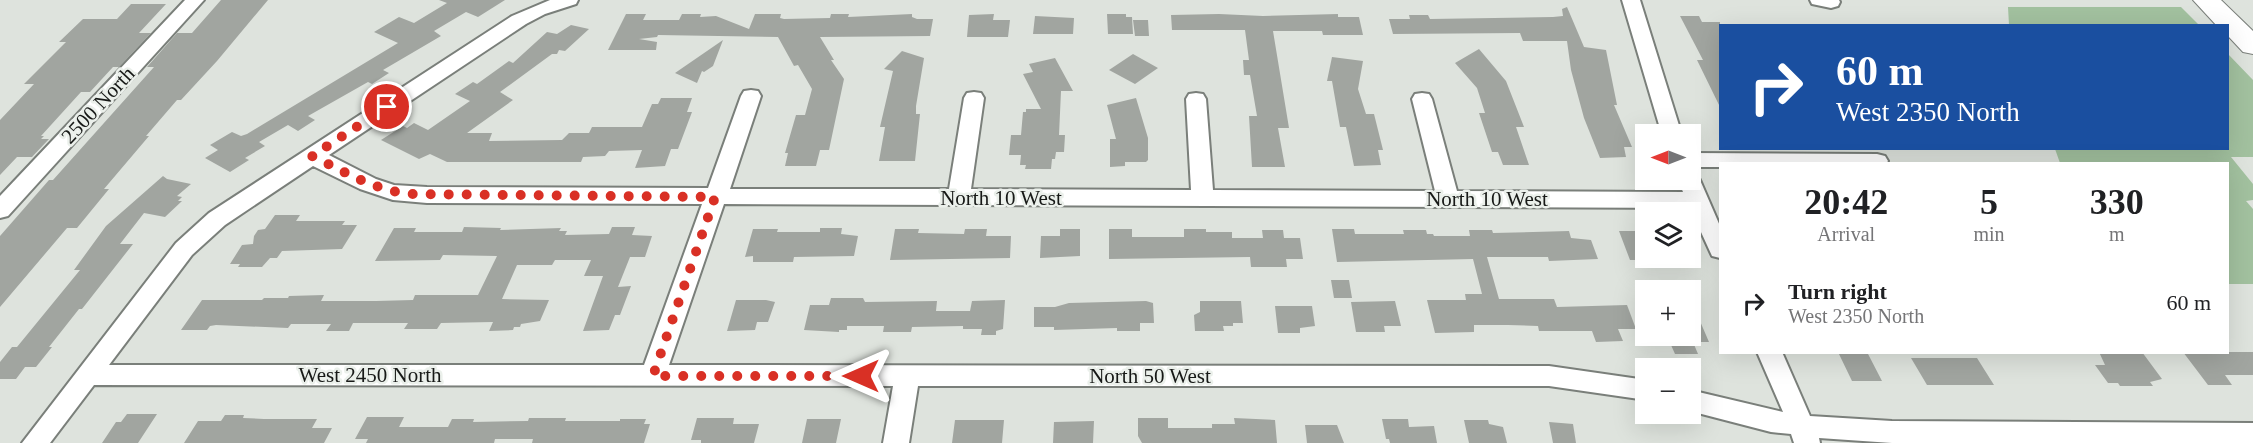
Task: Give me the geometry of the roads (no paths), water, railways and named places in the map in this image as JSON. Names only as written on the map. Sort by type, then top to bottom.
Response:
[{"type":"main road","points":[[2206,0],[2253,46]]},
{"type":"street","name":"2500 North","points":[[0,210],[195,0]]},
{"type":"street","points":[[35,443],[184,249],[217,219],[519,20],[538,10],[569,0]]},
{"type":"street","points":[[1631,0],[1669,124]]},
{"type":"street","points":[[653,376],[751,96]]},
{"type":"street","points":[[959,198],[974,98]]},
{"type":"street","points":[[1196,99],[1203,198]]},
{"type":"street","points":[[1422,99],[1448,198]]},
{"type":"street","name":"North 10 West","points":[[312,156],[368,184],[405,193],[438,196],[1448,198],[1693,190]]},
{"type":"street","points":[[1701,160],[1877,161]]},
{"type":"street","points":[[1693,190],[1719,248]]},
{"type":"street","points":[[1770,354],[1805,434]]},
{"type":"street","name":"West 2450 North","points":[[88,375],[653,376]]},
{"type":"street","name":"North 50 West","points":[[653,376],[1549,376],[1635,388]]},
{"type":"street","points":[[896,443],[906,376]]},
{"type":"street","points":[[1701,403],[1771,421],[1805,434],[1892,432],[2253,434]]}]
